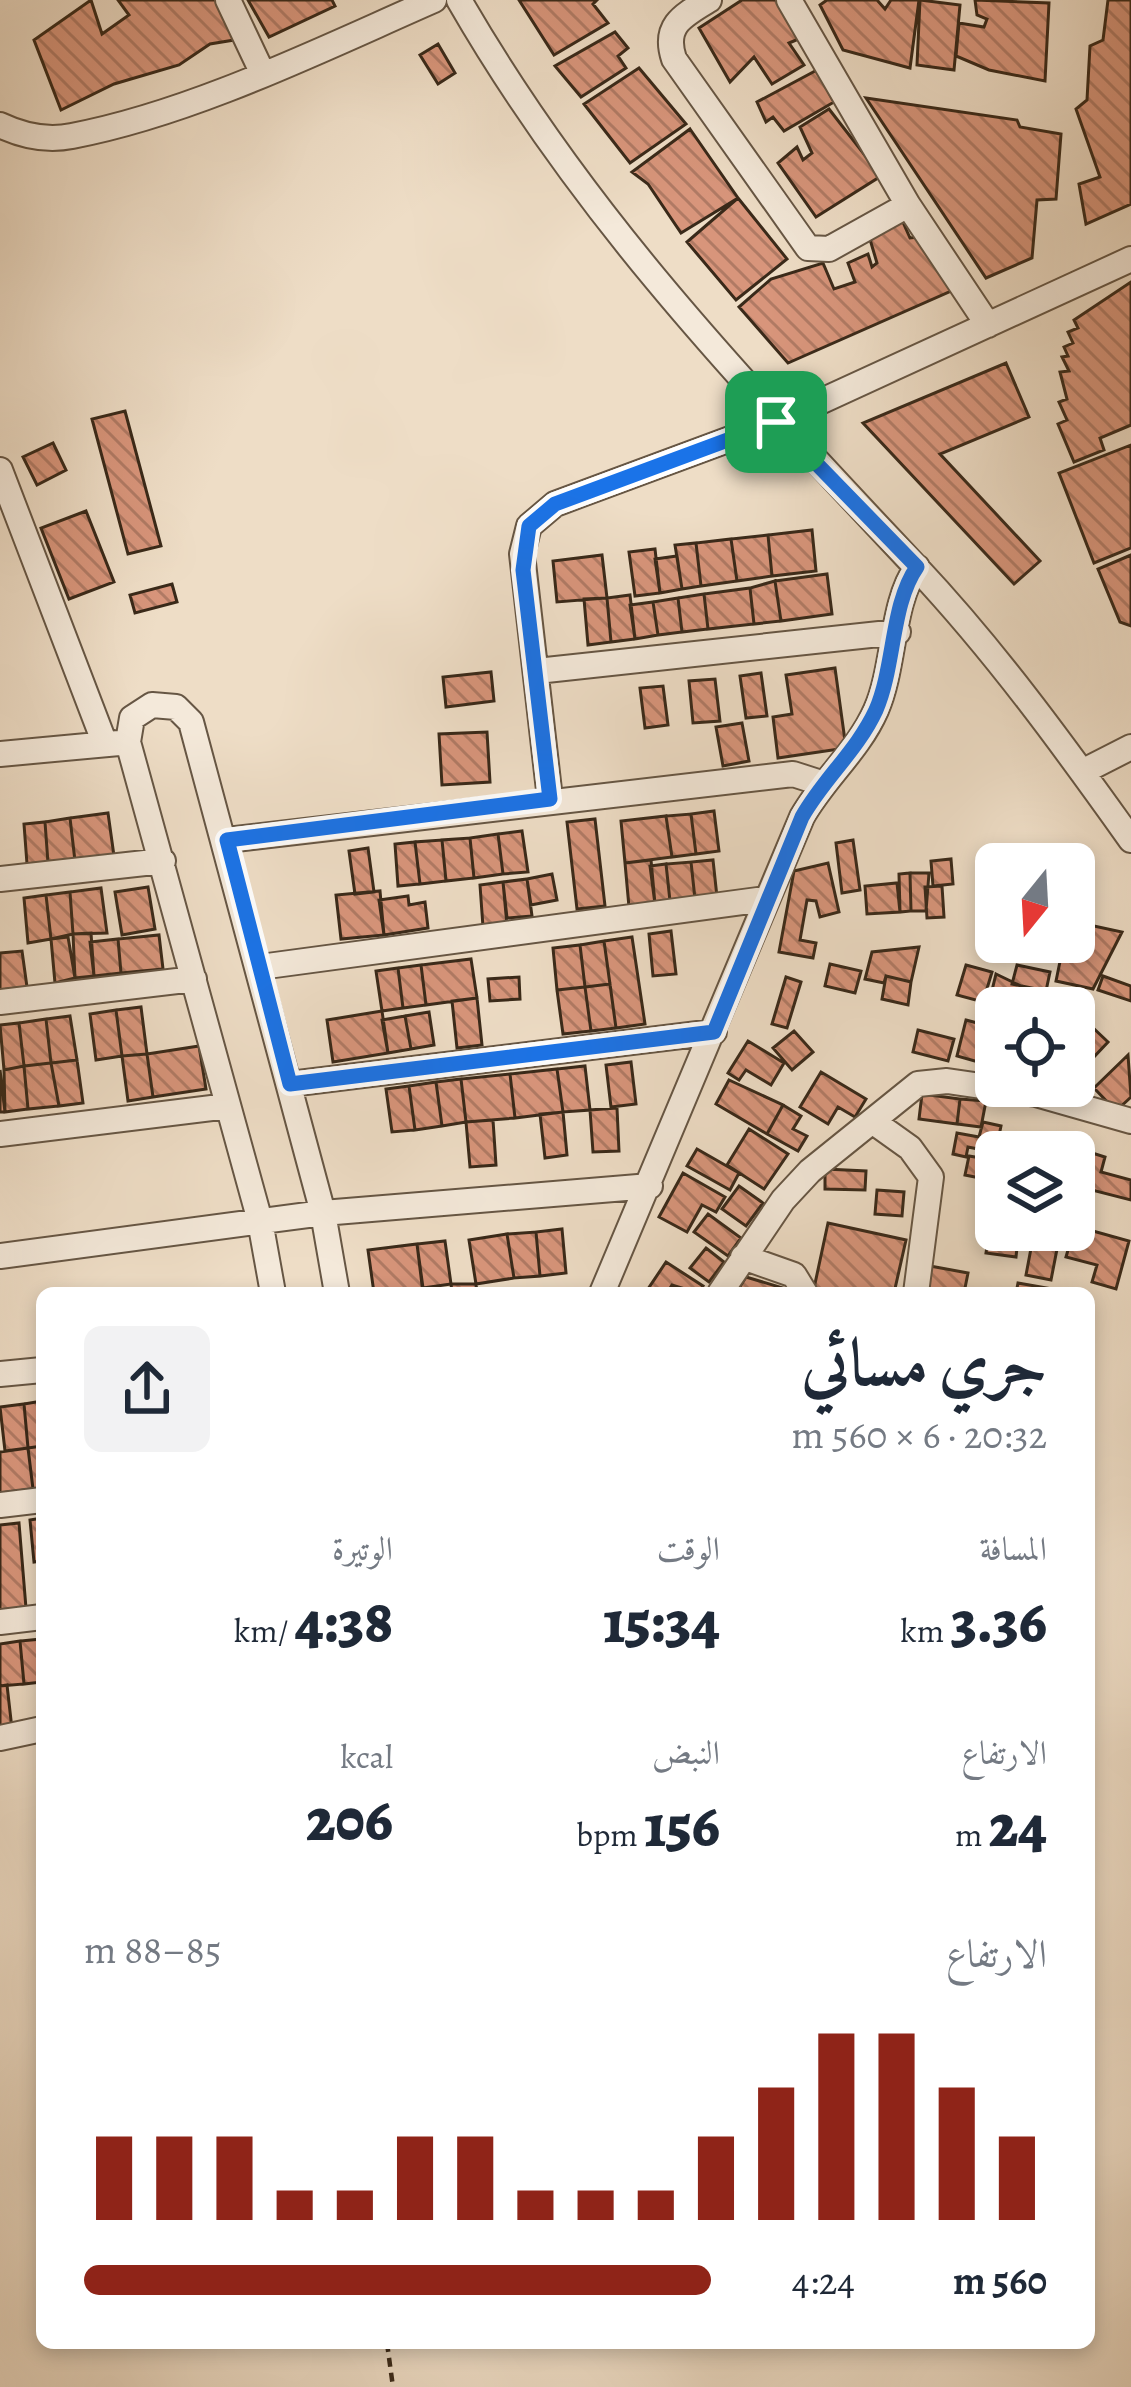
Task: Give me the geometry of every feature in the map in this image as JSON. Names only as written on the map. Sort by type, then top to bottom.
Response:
[{"type":"street","points":[[228,0],[262,72]]},
{"type":"street","points":[[0,125],[30,136],[71,136],[262,72],[434,0]]},
{"type":"street","points":[[459,0],[600,214],[776,422],[917,567],[1131,840]]},
{"type":"street","points":[[709,0],[676,19],[668,41],[674,59],[808,248],[829,249],[908,205]]},
{"type":"street","points":[[789,0],[908,205],[988,325]]},
{"type":"street","points":[[550,799],[522,554],[529,526],[538,516],[555,504],[776,422],[1131,259]]},
{"type":"street","points":[[0,470],[163,861],[260,1221],[272,1287]]},
{"type":"street","points":[[605,1287],[714,1032],[765,899],[821,783],[861,741],[878,706],[902,598],[917,567]]},
{"type":"street","points":[[537,670],[898,632]]},
{"type":"street","points":[[0,754],[116,743],[142,710],[164,704],[186,714],[227,840],[323,1213],[336,1287]]},
{"type":"street","points":[[1082,772],[1131,747]]},
{"type":"street","points":[[227,840],[793,774],[821,783]]},
{"type":"street","points":[[0,879],[163,861]]},
{"type":"street","points":[[260,968],[765,899]]},
{"type":"street","points":[[0,1002],[194,979]]},
{"type":"street","points":[[290,1084],[714,1032]]},
{"type":"street","points":[[725,1287],[810,1171],[836,1146],[875,1123],[908,1091],[930,1081],[1036,1094],[1131,1121]]},
{"type":"street","points":[[0,1133],[228,1106]]},
{"type":"street","points":[[875,1123],[910,1148],[931,1177],[917,1287]]},
{"type":"street","points":[[0,1256],[323,1213],[650,1186]]},
{"type":"street","points":[[743,1257],[794,1275],[801,1287]]},
{"type":"street","points":[[0,1374],[36,1371]]},
{"type":"street","points":[[0,1505],[36,1501]]},
{"type":"street","points":[[0,1622],[36,1618]]},
{"type":"street","points":[[0,1738],[36,1730]]},
{"type":"path","points":[[388,2349],[393,2387]]},
{"type":"building","points":[[91,0],[102,34],[129,15],[118,0],[217,0],[234,40],[210,44],[179,65],[114,84],[61,110],[34,40]]},
{"type":"building","points":[[248,0],[332,0],[335,6],[269,37]]},
{"type":"building","points":[[519,0],[597,0],[593,4],[608,23],[554,55]]},
{"type":"building","points":[[742,0],[780,0],[801,38],[789,43],[804,65],[772,84],[754,57],[730,82],[699,28]]},
{"type":"building","points":[[827,0],[877,0],[885,9],[891,0],[919,0],[910,68],[843,50],[820,5]]},
{"type":"building","points":[[920,0],[960,5],[954,70],[917,65]]},
{"type":"building","points":[[975,0],[1049,3],[1045,81],[989,70],[956,56],[959,23],[984,27],[987,19],[977,15]]},
{"type":"building","points":[[1108,0],[1131,0],[1131,204],[1086,224],[1079,184],[1100,177],[1076,109],[1087,100],[1090,46],[1103,40]]},
{"type":"building","points":[[615,32],[628,48],[618,56],[626,68],[581,97],[555,66]]},
{"type":"building","points":[[438,44],[455,73],[438,84],[420,55]]},
{"type":"building","points":[[639,68],[686,124],[630,163],[584,104]]},
{"type":"building","points":[[817,70],[834,102],[784,131],[773,117],[766,122],[757,102]]},
{"type":"building","points":[[866,98],[1017,120],[1020,127],[1061,134],[1056,199],[1037,200],[1032,258],[986,278]]},
{"type":"building","points":[[829,109],[881,176],[816,217],[778,163],[797,147],[803,160],[812,153],[800,127]]},
{"type":"building","points":[[690,129],[738,198],[681,233],[648,184],[632,172]]},
{"type":"building","points":[[738,198],[787,259],[736,300],[687,242]]},
{"type":"building","points":[[898,211],[910,238],[919,237],[951,291],[788,363],[739,307],[771,279],[823,263],[834,289],[855,282],[848,263],[868,254],[872,267],[877,263],[869,236]]},
{"type":"building","points":[[1131,282],[1131,425],[1100,438],[1104,450],[1074,462],[1058,424],[1067,420],[1059,402],[1067,399],[1060,372],[1069,371],[1062,357],[1068,356],[1064,347],[1073,343],[1068,332],[1078,328],[1074,320]]},
{"type":"building","points":[[1006,363],[1029,417],[940,454],[1040,561],[1014,584],[863,423]]},
{"type":"building","points":[[125,411],[161,546],[128,554],[92,419]]},
{"type":"building","points":[[53,443],[66,470],[37,485],[23,457]]},
{"type":"building","points":[[1131,445],[1131,548],[1094,563],[1059,473]]},
{"type":"building","points":[[86,511],[114,582],[69,599],[41,528]]},
{"type":"building","points":[[812,530],[816,571],[772,576],[768,535]]},
{"type":"building","points":[[768,535],[772,576],[737,581],[731,539]]},
{"type":"building","points":[[731,539],[737,581],[701,586],[696,543]]},
{"type":"building","points":[[696,543],[701,586],[682,589],[675,545]]},
{"type":"building","points":[[655,549],[660,593],[635,596],[629,552]]},
{"type":"building","points":[[602,555],[607,598],[557,602],[553,561]]},
{"type":"building","points":[[1131,555],[1131,626],[1120,622],[1098,569]]},
{"type":"building","points":[[677,556],[682,589],[660,593],[655,559]]},
{"type":"building","points":[[827,574],[832,614],[781,621],[775,581]]},
{"type":"building","points":[[775,581],[781,621],[754,624],[750,588]]},
{"type":"building","points":[[172,584],[177,602],[135,613],[130,595]]},
{"type":"building","points":[[750,588],[754,624],[708,629],[704,594]]},
{"type":"building","points":[[704,594],[708,629],[682,632],[678,598]]},
{"type":"building","points":[[630,595],[635,639],[611,642],[607,598]]},
{"type":"building","points":[[607,598],[611,642],[588,645],[584,599]]},
{"type":"building","points":[[678,598],[682,632],[658,635],[653,602]]},
{"type":"building","points":[[653,602],[658,635],[635,639],[630,605]]},
{"type":"building","points":[[835,668],[846,748],[778,758],[773,717],[792,714],[786,675]]},
{"type":"building","points":[[491,672],[494,701],[446,707],[443,677]]},
{"type":"building","points":[[761,673],[767,716],[746,718],[740,676]]},
{"type":"building","points":[[715,679],[720,721],[693,723],[689,681]]},
{"type":"building","points":[[663,686],[668,725],[645,728],[640,688]]},
{"type":"building","points":[[742,723],[749,761],[723,766],[716,727]]},
{"type":"building","points":[[487,732],[490,782],[442,785],[439,734]]},
{"type":"building","points":[[714,811],[719,851],[696,854],[691,814]]},
{"type":"building","points":[[108,813],[114,856],[75,861],[70,818]]},
{"type":"building","points":[[691,814],[696,854],[672,857],[666,816]]},
{"type":"building","points":[[666,816],[672,857],[625,863],[621,821]]},
{"type":"building","points":[[70,818],[75,861],[48,863],[45,822]]},
{"type":"building","points":[[595,819],[605,906],[577,909],[567,822]]},
{"type":"building","points":[[45,822],[48,863],[27,864],[24,824]]},
{"type":"building","points":[[522,831],[528,872],[503,874],[498,834]]},
{"type":"building","points":[[498,834],[503,874],[474,878],[470,838]]},
{"type":"building","points":[[470,838],[474,878],[446,881],[442,840]]},
{"type":"building","points":[[442,840],[446,881],[420,884],[415,842]]},
{"type":"building","points":[[853,840],[860,890],[842,893],[836,843]]},
{"type":"building","points":[[415,842],[420,884],[398,886],[395,844]]},
{"type":"building","points":[[368,848],[374,892],[355,894],[349,851]]},
{"type":"building","points":[[951,859],[953,884],[933,886],[931,861]]},
{"type":"building","points":[[651,860],[655,904],[629,907],[625,863]]},
{"type":"building","points":[[713,860],[717,897],[695,899],[691,862]]},
{"type":"building","points":[[691,862],[695,899],[670,901],[666,864]]},
{"type":"building","points":[[828,863],[839,912],[820,917],[816,901],[807,900],[800,940],[816,943],[813,958],[779,952],[794,871]]},
{"type":"building","points":[[666,864],[670,901],[655,904],[650,866]]},
{"type":"building","points":[[910,873],[929,873],[926,911],[911,911]]},
{"type":"building","points":[[910,873],[911,911],[900,912],[899,874]]},
{"type":"building","points":[[552,874],[557,900],[531,905],[527,879]]},
{"type":"building","points":[[527,879],[532,916],[507,918],[503,882]]},
{"type":"building","points":[[503,882],[507,925],[483,927],[480,885]]},
{"type":"building","points":[[897,883],[900,912],[867,914],[865,886]]},
{"type":"building","points":[[942,886],[944,917],[927,918],[925,887]]},
{"type":"building","points":[[148,887],[155,929],[122,935],[115,892]]},
{"type":"building","points":[[101,888],[107,933],[73,934],[70,892]]},
{"type":"building","points":[[380,891],[384,935],[341,939],[336,895]]},
{"type":"building","points":[[70,892],[73,934],[51,939],[46,895]]},
{"type":"building","points":[[46,895],[51,939],[28,943],[24,898]]},
{"type":"building","points":[[408,896],[409,905],[425,902],[428,928],[384,935],[379,900]]},
{"type":"building","points":[[1095,926],[1122,932],[1094,987],[1056,981],[1060,963],[1095,963]]},
{"type":"building","points":[[671,931],[676,974],[653,976],[649,934]]},
{"type":"building","points":[[91,933],[94,976],[75,978],[73,934]]},
{"type":"building","points":[[159,935],[163,969],[121,973],[118,939]]},
{"type":"building","points":[[68,937],[75,978],[55,983],[51,939]]},
{"type":"building","points":[[632,937],[645,1024],[616,1028],[604,941]]},
{"type":"building","points":[[118,939],[121,973],[94,976],[90,942]]},
{"type":"building","points":[[604,941],[610,984],[585,987],[580,945]]},
{"type":"building","points":[[580,945],[585,987],[557,990],[553,948]]},
{"type":"building","points":[[919,947],[911,982],[886,976],[884,983],[865,979],[872,952]]},
{"type":"building","points":[[22,951],[27,987],[0,990],[0,953]]},
{"type":"building","points":[[471,959],[477,998],[426,1005],[421,965]]},
{"type":"building","points":[[830,964],[861,971],[855,993],[825,986]]},
{"type":"building","points":[[421,965],[426,1005],[403,1008],[398,968]]},
{"type":"building","points":[[966,965],[992,972],[988,987],[975,987],[975,1000],[957,995]]},
{"type":"building","points":[[1017,965],[1050,972],[1047,987],[1012,984]]},
{"type":"building","points":[[398,968],[403,1008],[382,1011],[376,971]]},
{"type":"building","points":[[996,974],[1021,986],[1021,987],[993,987]]},
{"type":"building","points":[[886,976],[911,982],[908,1005],[882,999]]},
{"type":"building","points":[[1103,976],[1131,986],[1131,1001],[1098,990]]},
{"type":"building","points":[[519,977],[520,999],[490,1001],[488,979]]},
{"type":"building","points":[[786,977],[801,982],[787,1028],[772,1024]]},
{"type":"building","points":[[610,984],[616,1028],[591,1031],[585,987]]},
{"type":"building","points":[[585,987],[591,1031],[563,1034],[557,990]]},
{"type":"building","points":[[477,998],[482,1045],[457,1048],[452,1001]]},
{"type":"building","points":[[141,1007],[147,1054],[122,1056],[116,1010]]},
{"type":"building","points":[[116,1010],[122,1056],[96,1060],[90,1014]]},
{"type":"building","points":[[382,1011],[388,1053],[333,1062],[327,1020]]},
{"type":"building","points":[[429,1012],[434,1045],[411,1049],[405,1016]]},
{"type":"building","points":[[70,1016],[77,1060],[51,1063],[46,1019]]},
{"type":"building","points":[[405,1016],[411,1049],[388,1053],[382,1020]]},
{"type":"building","points":[[46,1019],[51,1063],[24,1066],[19,1023]]},
{"type":"building","points":[[966,1020],[975,1022],[975,1061],[957,1056]]},
{"type":"building","points":[[19,1023],[24,1066],[4,1070],[0,1025]]},
{"type":"building","points":[[918,1030],[954,1039],[948,1061],[913,1052]]},
{"type":"building","points":[[1095,1030],[1108,1042],[1095,1056]]},
{"type":"building","points":[[794,1031],[813,1052],[792,1070],[773,1048]]},
{"type":"building","points":[[748,1041],[784,1063],[771,1085],[746,1070],[739,1080],[728,1073]]},
{"type":"building","points":[[199,1046],[206,1089],[153,1097],[147,1054]]},
{"type":"building","points":[[147,1054],[153,1097],[128,1101],[122,1056]]},
{"type":"building","points":[[1128,1055],[1131,1097],[1116,1111],[1095,1087]]},
{"type":"building","points":[[77,1060],[83,1103],[59,1106],[51,1063]]},
{"type":"building","points":[[631,1062],[636,1104],[611,1107],[606,1065]]},
{"type":"building","points":[[51,1063],[59,1106],[28,1109],[24,1066]]},
{"type":"building","points":[[24,1066],[28,1109],[5,1112],[4,1070]]},
{"type":"building","points":[[585,1066],[590,1110],[563,1112],[557,1069]]},
{"type":"building","points":[[557,1069],[563,1112],[515,1118],[510,1074]]},
{"type":"building","points":[[0,1070],[5,1112],[0,1112]]},
{"type":"building","points":[[821,1072],[866,1099],[855,1117],[838,1107],[828,1124],[800,1107]]},
{"type":"building","points":[[510,1074],[515,1118],[466,1122],[461,1079]]},
{"type":"building","points":[[461,1079],[466,1122],[442,1126],[436,1082]]},
{"type":"building","points":[[729,1080],[783,1105],[767,1134],[716,1104]]},
{"type":"building","points":[[436,1082],[442,1126],[415,1130],[409,1086]]},
{"type":"building","points":[[409,1086],[415,1130],[392,1132],[386,1089]]},
{"type":"building","points":[[922,1094],[960,1099],[957,1124],[919,1119]]},
{"type":"building","points":[[960,1099],[985,1107],[981,1127],[957,1124]]},
{"type":"building","points":[[783,1105],[801,1116],[793,1129],[807,1136],[798,1151],[767,1134]]},
{"type":"building","points":[[617,1108],[619,1151],[593,1152],[590,1110]]},
{"type":"building","points":[[563,1112],[567,1155],[545,1158],[540,1114]]},
{"type":"building","points":[[493,1120],[496,1165],[470,1167],[466,1122]]},
{"type":"building","points":[[983,1122],[1001,1126],[1000,1131],[981,1131]]},
{"type":"building","points":[[749,1129],[788,1154],[764,1189],[727,1165]]},
{"type":"building","points":[[957,1133],[975,1136],[975,1148],[968,1147],[966,1157],[953,1154]]},
{"type":"building","points":[[697,1149],[739,1173],[730,1190],[687,1166]]},
{"type":"building","points":[[1095,1154],[1105,1157],[1101,1172],[1131,1180],[1131,1200],[1095,1191]]},
{"type":"building","points":[[969,1156],[975,1157],[975,1177],[965,1175]]},
{"type":"building","points":[[825,1169],[866,1171],[865,1190],[825,1189]]},
{"type":"building","points":[[683,1173],[725,1197],[716,1212],[702,1205],[687,1232],[659,1217]]},
{"type":"building","points":[[739,1186],[763,1203],[746,1226],[722,1209]]},
{"type":"building","points":[[877,1190],[904,1192],[902,1216],[875,1214]]},
{"type":"building","points":[[708,1214],[741,1238],[728,1256],[694,1232]]},
{"type":"building","points":[[828,1223],[906,1240],[895,1287],[814,1287]]},
{"type":"building","points":[[562,1229],[566,1273],[540,1276],[536,1232]]},
{"type":"building","points":[[536,1232],[540,1276],[514,1278],[507,1234]]},
{"type":"building","points":[[1095,1232],[1129,1241],[1116,1289],[1092,1282],[1097,1265],[1066,1257],[1068,1251],[1095,1251]]},
{"type":"building","points":[[507,1234],[514,1278],[476,1284],[469,1240]]},
{"type":"building","points":[[445,1241],[451,1284],[423,1287],[417,1244]]},
{"type":"building","points":[[417,1244],[422,1287],[373,1287],[368,1250]]},
{"type":"building","points":[[706,1248],[724,1262],[709,1282],[690,1268]]},
{"type":"building","points":[[986,1251],[1017,1251],[1016,1257]]},
{"type":"building","points":[[1030,1251],[1057,1251],[1051,1280],[1026,1275]]},
{"type":"building","points":[[666,1262],[703,1286],[672,1285],[649,1287]]},
{"type":"building","points":[[930,1266],[968,1273],[965,1287],[926,1287]]},
{"type":"building","points":[[746,1277],[779,1287],[740,1287]]},
{"type":"building","points":[[36,1402],[36,1447],[28,1448],[24,1404]]},
{"type":"building","points":[[24,1404],[28,1448],[5,1451],[0,1407]]},
{"type":"building","points":[[36,1447],[36,1489],[33,1489],[28,1448]]},
{"type":"building","points":[[28,1448],[33,1489],[0,1493],[0,1452]]},
{"type":"building","points":[[36,1519],[34,1562],[30,1520]]},
{"type":"building","points":[[19,1523],[26,1608],[0,1610],[0,1525]]},
{"type":"building","points":[[36,1640],[36,1683],[24,1684],[20,1641]]},
{"type":"building","points":[[20,1641],[24,1684],[0,1686],[0,1644]]},
{"type":"building","points":[[7,1685],[12,1729],[0,1731],[0,1686]]},
{"type":"route","points":[[776,422],[917,567],[905,586],[892,663],[878,706],[861,741],[821,783],[802,817],[714,1032],[290,1084],[227,840],[550,799],[523,570],[529,526],[555,504],[776,422]]}]
